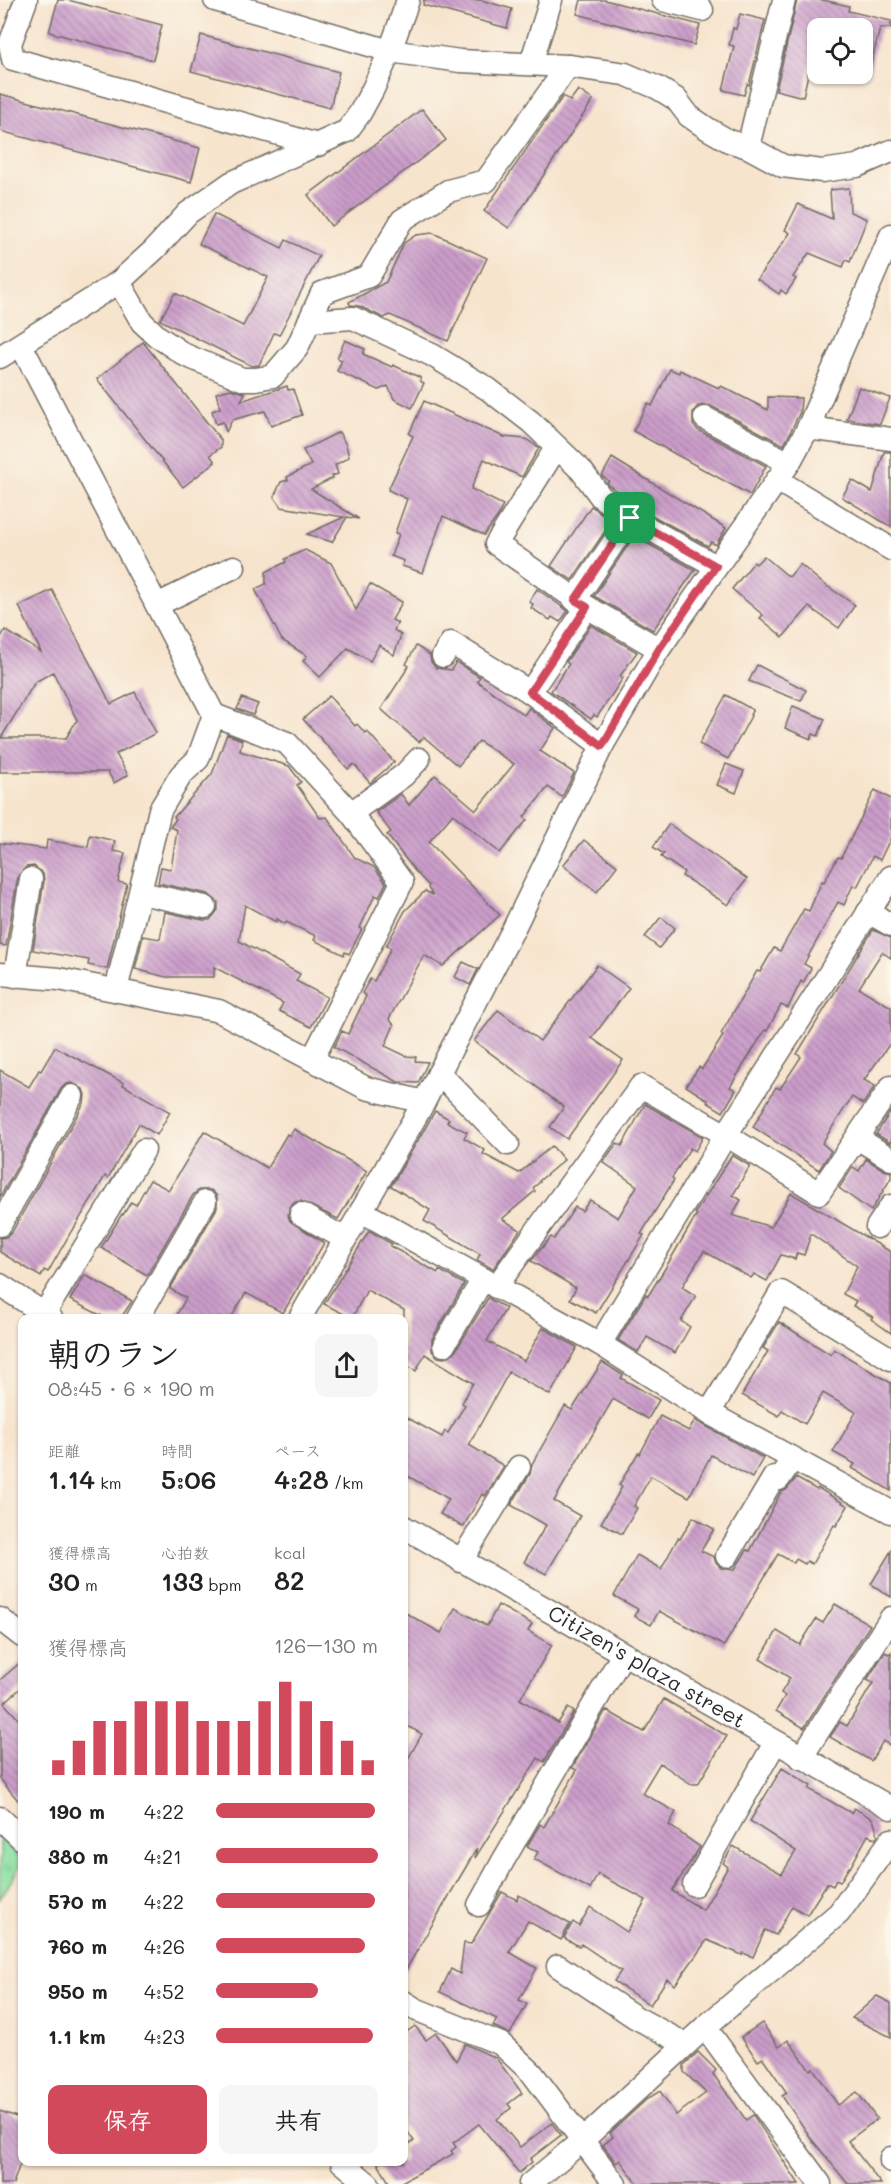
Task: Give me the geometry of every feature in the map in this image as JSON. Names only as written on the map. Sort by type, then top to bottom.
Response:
[{"type":"street","points":[[26,0],[5,45],[13,59],[318,145]]},
{"type":"street","points":[[215,0],[390,51],[460,61],[531,63],[625,74],[658,88],[676,99],[689,117],[708,129],[783,166],[822,171],[857,166],[891,151]]},
{"type":"street","points":[[0,357],[119,282],[154,250],[188,213],[231,183],[347,131],[373,89],[390,51],[408,0]]},
{"type":"street","points":[[663,0],[702,10]]},
{"type":"street","points":[[748,147],[784,0]]},
{"type":"street","points":[[531,63],[547,1]]},
{"type":"street","points":[[119,282],[142,322],[157,336],[185,355],[242,379],[273,376],[297,348],[322,293],[369,276],[402,220],[448,191],[486,181],[567,66]]},
{"type":"street","points":[[302,1314],[440,1073],[513,930],[602,746],[659,649],[783,471],[808,428],[891,235]]},
{"type":"street","points":[[309,321],[353,318],[432,355],[488,389],[531,422],[581,470],[601,497],[630,518],[716,566]]},
{"type":"street","points":[[21,345],[214,715],[287,743],[351,813],[402,882],[312,1060]]},
{"type":"street","points":[[705,418],[891,549]]},
{"type":"street","points":[[808,428],[891,439]]},
{"type":"street","points":[[556,448],[496,544],[581,603],[659,649]]},
{"type":"street","points":[[530,692],[630,518]]},
{"type":"street","points":[[157,605],[234,567]]},
{"type":"street","points":[[443,656],[451,643],[530,692],[602,746]]},
{"type":"street","points":[[116,990],[160,810],[181,775],[198,759],[214,715]]},
{"type":"street","points":[[351,813],[404,775],[419,759]]},
{"type":"street","points":[[600,1344],[726,1135],[891,877]]},
{"type":"street","points":[[31,879],[8,975],[59,979],[219,1011],[366,1088],[424,1102]]},
{"type":"street","points":[[141,893],[205,907]]},
{"type":"street","points":[[868,912],[891,925]]},
{"type":"street","points":[[440,1073],[508,1143]]},
{"type":"street","points":[[444,1345],[641,1086],[819,1193],[891,1087]]},
{"type":"street","points":[[0,1225],[72,1096]]},
{"type":"street","points":[[857,1138],[891,1159]]},
{"type":"street","points":[[48,1314],[144,1150]]},
{"type":"street","points":[[140,1314],[205,1202]]},
{"type":"street","points":[[877,1227],[891,1206]]},
{"type":"street","points":[[361,1210],[600,1344],[709,1413],[891,1512]]},
{"type":"street","points":[[302,1214],[345,1239]]},
{"type":"street","points":[[0,1285],[44,1314]]},
{"type":"street","points":[[709,1413],[781,1292],[891,1359]]},
{"type":"street","points":[[727,1556],[774,1477],[779,1479],[792,1458]]},
{"type":"street","points":[[461,1561],[519,1467]]},
{"type":"street","name":"Citizen's plaza street","points":[[408,1529],[891,1808]]},
{"type":"street","points":[[801,1758],[891,1618]]},
{"type":"street","points":[[0,1619],[18,1630]]},
{"type":"street","points":[[479,1905],[623,1654]]},
{"type":"street","points":[[694,1885],[775,1743]]},
{"type":"street","points":[[0,1818],[18,1835]]},
{"type":"street","points":[[530,2184],[583,2140],[685,2044],[838,1912],[891,1840]]},
{"type":"street","points":[[558,1966],[635,2017],[685,2044]]},
{"type":"street","points":[[408,2010],[501,2044],[532,2073],[615,2184]]},
{"type":"street","points":[[705,2027],[820,2184]]},
{"type":"street","points":[[347,2166],[368,2184]]},
{"type":"green space","points":[[0,1837],[18,1856],[18,1870],[0,1899]]},
{"type":"building","points":[[58,0],[68,0],[162,25],[153,60],[49,32]]},
{"type":"building","points":[[424,0],[481,0],[512,9],[507,28],[423,5]]},
{"type":"building","points":[[581,0],[605,0],[700,25],[694,45],[577,14]]},
{"type":"building","points":[[797,0],[823,0],[849,6],[848,11],[891,21],[891,28],[880,28],[873,56],[873,18],[807,18],[807,79],[803,97],[776,90]]},
{"type":"building","points":[[740,14],[765,20],[749,85],[747,84],[744,95],[723,90],[734,46],[729,45],[733,28],[736,29]]},
{"type":"building","points":[[201,35],[339,72],[330,108],[191,71]]},
{"type":"building","points":[[578,90],[593,100],[509,228],[484,211],[563,96],[570,101]]},
{"type":"building","points":[[0,94],[200,148],[191,182],[0,131]]},
{"type":"building","points":[[422,109],[446,140],[331,226],[308,195]]},
{"type":"building","points":[[849,188],[850,212],[867,219],[850,262],[846,260],[843,267],[809,253],[793,277],[796,279],[786,294],[781,290],[779,294],[757,279],[790,233],[785,230],[798,204],[832,219],[830,190]]},
{"type":"building","points":[[214,214],[282,248],[286,240],[319,256],[279,335],[274,333],[259,365],[252,366],[160,320],[175,293],[243,326],[268,277],[199,244]]},
{"type":"building","points":[[433,233],[487,258],[448,341],[390,315],[384,318],[359,306],[350,305],[349,302],[386,282],[404,243],[416,235]]},
{"type":"building","points":[[345,340],[365,349],[363,354],[421,378],[420,381],[424,383],[412,408],[394,399],[388,386],[379,390],[337,371],[342,360],[337,358]]},
{"type":"building","points":[[143,342],[221,440],[221,447],[210,455],[215,462],[183,487],[97,379]]},
{"type":"building","points":[[670,369],[679,373],[680,370],[719,388],[721,386],[768,410],[768,397],[801,398],[800,412],[784,445],[711,406],[698,406],[693,412],[693,425],[698,430],[766,466],[750,495],[633,431],[648,403],[652,406]]},
{"type":"building","points":[[287,386],[288,390],[293,389],[302,415],[271,426],[265,411],[232,420],[226,432],[223,422],[216,424],[212,411],[220,408],[216,393],[231,389],[245,393],[241,401]]},
{"type":"building","points":[[859,387],[890,398],[880,424],[847,419]]},
{"type":"building","points":[[424,401],[504,437],[526,439],[539,448],[522,477],[484,459],[471,489],[503,505],[498,516],[484,535],[443,516],[423,573],[402,566],[404,561],[391,556],[399,534],[395,533],[407,499],[388,490],[413,436],[409,434]]},
{"type":"building","points":[[339,432],[349,457],[335,465],[338,474],[311,489],[359,519],[347,517],[332,542],[307,534],[344,517],[281,507],[274,497],[281,482],[311,465],[303,450]]},
{"type":"building","points":[[884,452],[891,452],[891,527],[842,497],[852,480],[872,492]]},
{"type":"building","points":[[612,458],[726,528],[716,545],[711,542],[708,546],[637,507],[611,487],[607,483],[609,481],[602,476]]},
{"type":"building","points":[[591,506],[612,521],[572,580],[551,566]]},
{"type":"building","points":[[634,536],[695,570],[653,630],[594,596]]},
{"type":"building","points":[[305,550],[331,563],[356,610],[370,584],[402,602],[392,620],[398,623],[394,630],[401,635],[394,655],[379,645],[370,661],[348,648],[320,677],[303,661],[307,656],[282,640],[255,589],[266,584],[266,572],[286,562],[285,559]]},
{"type":"building","points":[[764,556],[789,577],[800,564],[821,582],[855,605],[839,628],[809,607],[783,637],[760,618],[763,615],[732,589],[754,562],[756,564]]},
{"type":"building","points":[[537,589],[568,611],[560,622],[552,617],[550,620],[531,608],[533,604],[529,602]]},
{"type":"building","points":[[52,590],[111,704],[135,692],[156,733],[116,754],[128,775],[114,783],[108,772],[0,772],[0,639],[5,630],[41,652],[19,606]],"holes":[[[53,672],[77,720],[66,738],[1,738],[35,682]]]},
{"type":"building","points":[[591,625],[637,652],[620,676],[623,678],[597,717],[594,715],[591,719],[551,691],[569,664],[566,662]]},
{"type":"building","points":[[416,646],[430,655],[431,662],[436,668],[451,670],[456,662],[480,677],[477,681],[524,715],[529,708],[555,728],[540,751],[574,773],[562,797],[548,787],[524,817],[527,820],[500,853],[453,814],[429,842],[500,915],[443,966],[424,955],[389,1019],[394,1025],[385,1046],[406,1056],[416,1057],[415,1061],[428,1062],[418,1083],[398,1082],[334,1047],[342,1031],[348,1034],[366,996],[362,993],[370,979],[374,981],[391,948],[386,946],[405,911],[425,891],[433,895],[429,886],[387,835],[391,832],[376,812],[401,794],[409,805],[435,775],[476,810],[514,764],[479,741],[458,766],[424,737],[419,742],[381,709],[409,666],[406,664]]},
{"type":"building","points":[[757,665],[806,690],[801,701],[749,681]]},
{"type":"building","points":[[726,695],[753,710],[728,759],[699,744]]},
{"type":"building","points":[[329,696],[355,726],[357,724],[365,733],[367,731],[394,762],[370,783],[354,764],[348,769],[303,719]]},
{"type":"building","points":[[242,698],[258,704],[253,715],[237,709]]},
{"type":"building","points":[[793,706],[825,719],[818,736],[813,734],[811,739],[785,728]]},
{"type":"building","points":[[227,734],[242,740],[240,751],[289,766],[301,782],[297,785],[320,818],[327,817],[355,858],[374,867],[386,883],[379,897],[375,895],[360,928],[362,929],[349,954],[345,952],[344,955],[314,940],[316,936],[286,922],[285,924],[277,919],[276,922],[245,905],[239,941],[300,974],[296,981],[327,997],[311,1027],[279,1011],[283,1003],[214,967],[214,977],[166,977],[135,969],[143,936],[160,939],[165,912],[210,920],[218,910],[218,902],[208,894],[158,883],[161,867],[171,869],[177,830],[170,827],[176,819],[174,817],[212,774]]},
{"type":"building","points":[[726,764],[744,771],[736,793],[717,785]]},
{"type":"building","points":[[875,790],[891,799],[891,837],[880,860],[873,856],[857,887],[853,885],[844,905],[838,902],[804,964],[811,968],[803,983],[801,981],[788,1008],[781,1005],[767,1031],[765,1030],[730,1087],[736,1090],[723,1112],[686,1086],[699,1067],[702,1069],[723,1036],[721,1034],[757,971],[760,972],[774,948],[780,951],[804,909],[809,911],[822,881],[824,882],[838,857],[841,858]]},
{"type":"building","points":[[669,824],[747,879],[728,905],[682,876],[684,872],[661,857],[664,854],[653,847]]},
{"type":"building","points":[[90,835],[115,841],[113,851],[125,853],[118,882],[127,884],[107,969],[88,965],[89,960],[33,950],[44,881],[43,874],[34,866],[26,867],[18,876],[6,946],[0,945],[0,843],[46,849],[47,840],[88,847]]},
{"type":"building","points":[[584,840],[617,866],[597,892],[563,865]]},
{"type":"building","points":[[661,917],[675,928],[659,948],[645,937]]},
{"type":"building","points":[[873,930],[891,938],[891,958],[882,952],[859,988],[891,1007],[891,1042],[864,1080],[875,1086],[863,1104],[852,1097],[822,1143],[831,1151],[819,1170],[753,1127],[776,1087],[780,1089],[801,1057],[797,1054]]},
{"type":"building","points":[[463,962],[478,969],[470,985],[455,977]]},
{"type":"building","points":[[597,965],[629,988],[592,1038],[623,1060],[567,1139],[550,1127],[564,1107],[474,1041],[498,1010],[540,1041]]},
{"type":"building","points":[[55,1047],[124,1083],[123,1085],[170,1112],[157,1135],[139,1124],[108,1178],[105,1176],[48,1272],[44,1270],[41,1277],[0,1252],[0,1238],[12,1232],[84,1103],[85,1095],[83,1089],[72,1083],[66,1084],[61,1089],[0,1197],[0,1070],[29,1087]]},
{"type":"building","points":[[645,1104],[703,1137],[695,1151],[690,1148],[672,1178],[674,1180],[641,1234],[644,1235],[596,1313],[570,1299],[576,1288],[531,1261],[551,1237],[554,1239],[575,1207],[582,1211],[590,1200],[618,1218],[637,1186],[603,1162],[617,1143],[622,1146]]},
{"type":"building","points":[[435,1111],[449,1119],[447,1122],[467,1132],[464,1138],[485,1150],[483,1154],[519,1173],[552,1146],[564,1160],[539,1181],[533,1188],[535,1191],[502,1219],[520,1230],[493,1269],[477,1260],[480,1254],[424,1221],[430,1210],[391,1186]]},
{"type":"building","points":[[891,1111],[891,1143],[876,1134]]},
{"type":"building","points":[[294,1129],[367,1171],[338,1219],[301,1201],[295,1202],[290,1207],[288,1215],[290,1221],[324,1243],[283,1313],[246,1293],[233,1314],[177,1314],[186,1298],[170,1289],[217,1208],[217,1196],[211,1190],[199,1190],[193,1195],[147,1275],[101,1248],[131,1202],[136,1205],[150,1180],[169,1190],[204,1131],[267,1168],[287,1134],[290,1136]]},
{"type":"building","points":[[732,1155],[750,1166],[733,1195],[741,1200],[732,1215],[771,1227],[791,1193],[891,1252],[891,1333],[871,1319],[873,1317],[853,1306],[856,1301],[843,1294],[857,1266],[811,1234],[804,1255],[797,1253],[795,1259],[781,1255],[767,1281],[754,1274],[751,1278],[704,1251],[682,1287],[696,1296],[681,1321],[690,1327],[675,1353],[647,1337],[638,1352],[618,1340],[646,1294],[648,1296],[666,1267],[697,1214],[695,1213]]},
{"type":"building","points":[[866,1159],[891,1172],[891,1178],[871,1211],[839,1188],[853,1167],[859,1171]]},
{"type":"building","points":[[369,1231],[392,1244],[390,1246],[438,1273],[439,1270],[464,1284],[432,1339],[432,1351],[438,1357],[444,1358],[455,1352],[488,1298],[506,1308],[487,1341],[524,1361],[543,1328],[577,1347],[550,1395],[509,1372],[469,1445],[504,1466],[485,1496],[482,1494],[463,1527],[440,1514],[449,1499],[408,1476],[408,1418],[442,1437],[445,1431],[448,1433],[465,1405],[462,1403],[473,1383],[425,1354],[416,1371],[408,1366],[408,1314],[404,1314],[404,1310],[367,1290],[354,1314],[344,1314],[324,1304]]},
{"type":"building","points":[[85,1275],[132,1301],[124,1314],[98,1314],[70,1300]]},
{"type":"building","points":[[779,1322],[831,1355],[834,1349],[891,1383],[891,1491],[852,1468],[855,1464],[833,1452],[856,1412],[823,1393],[805,1424],[782,1410],[779,1416],[742,1395],[768,1351],[763,1348]]},
{"type":"building","points":[[602,1362],[623,1375],[621,1378],[659,1400],[648,1419],[613,1399],[554,1501],[580,1516],[546,1574],[524,1562],[546,1525],[511,1505],[530,1474],[532,1464],[565,1406],[572,1410]]},
{"type":"building","points":[[660,1416],[689,1431],[695,1420],[763,1458],[752,1478],[711,1455],[689,1497],[651,1476],[622,1534],[601,1523],[622,1487],[619,1485],[638,1453],[640,1454]]},
{"type":"building","points":[[796,1478],[848,1506],[836,1526],[834,1525],[812,1564],[807,1561],[805,1564],[796,1559],[794,1563],[778,1554],[724,1646],[659,1611],[651,1625],[634,1616],[638,1609],[614,1596],[637,1555],[661,1569],[693,1517],[714,1529],[701,1551],[714,1557],[721,1568],[735,1569],[747,1550],[750,1551],[781,1492],[786,1490]]},
{"type":"building","points":[[891,1551],[891,1597],[871,1584]]},
{"type":"building","points":[[835,1604],[870,1625],[804,1728],[776,1711],[785,1696],[781,1693],[790,1678],[760,1659],[777,1631],[800,1645],[816,1619],[823,1623]]},
{"type":"building","points":[[498,1605],[532,1624],[528,1631],[552,1645],[520,1699],[558,1723],[568,1708],[574,1712],[544,1762],[538,1758],[475,1858],[477,1848],[408,1966],[408,1759],[422,1734],[408,1726],[408,1614],[441,1633],[455,1608],[487,1626]]},
{"type":"building","points":[[885,1652],[889,1654],[891,1652],[891,1746],[883,1741],[871,1761],[830,1737],[840,1722],[847,1726],[873,1683],[867,1680]]},
{"type":"building","points":[[18,1664],[18,1691],[4,1703],[18,1719],[18,1800],[0,1779],[0,1680]]},
{"type":"building","points":[[664,1699],[727,1736],[698,1784],[691,1784],[660,1763],[642,1793],[676,1812],[669,1825],[700,1847],[672,1891],[703,1910],[728,1867],[723,1863],[733,1846],[782,1874],[796,1851],[750,1821],[782,1768],[811,1786],[809,1789],[851,1813],[854,1808],[873,1819],[878,1835],[875,1839],[868,1835],[840,1882],[836,1880],[833,1886],[827,1883],[807,1915],[792,1906],[776,1935],[765,1930],[753,1957],[743,1953],[742,1955],[707,1940],[675,1985],[667,1979],[650,2005],[614,1981],[621,1971],[581,1944],[579,1946],[564,1938],[573,1922],[579,1926],[590,1907],[627,1932],[646,1900],[598,1874],[590,1889],[534,1859],[538,1852],[527,1846],[540,1824],[544,1827],[577,1770],[572,1768],[606,1710],[644,1732]]},
{"type":"building","points":[[502,1892],[517,1900],[519,1895],[570,1924],[561,1940],[528,1921],[509,1952],[537,1968],[519,2000],[527,2004],[510,2034],[493,2026],[497,2019],[440,1992],[451,1969],[460,1974],[464,1943],[471,1944]]},
{"type":"building","points":[[877,1996],[891,2003],[891,2037],[852,2018]]},
{"type":"building","points":[[762,2023],[779,2047],[788,2040],[810,2070],[813,2068],[838,2105],[857,2092],[877,2119],[848,2141],[881,2184],[848,2184],[813,2141],[782,2096],[787,2093],[763,2058],[758,2061],[741,2037]]},
{"type":"building","points":[[415,2026],[426,2040],[436,2033],[456,2061],[465,2044],[496,2058],[522,2093],[508,2104],[511,2108],[497,2119],[520,2147],[552,2123],[561,2135],[530,2159],[532,2162],[519,2173],[479,2124],[453,2143],[456,2147],[451,2151],[453,2154],[398,2184],[390,2184],[379,2166],[408,2166],[408,2145],[414,2141],[408,2133],[408,2031]]},
{"type":"building","points":[[698,2052],[716,2070],[713,2074],[746,2120],[753,2115],[799,2184],[638,2184],[620,2160],[616,2163],[603,2145],[613,2137],[610,2133],[647,2099],[660,2091],[676,2115],[706,2093],[684,2072],[684,2065]]},
{"type":"building","points":[[0,2111],[18,2118],[19,2166],[13,2184],[0,2184]]},
{"type":"route","points":[[630,518],[716,566],[659,649],[602,746],[530,692],[587,607],[575,600],[630,518]]}]
